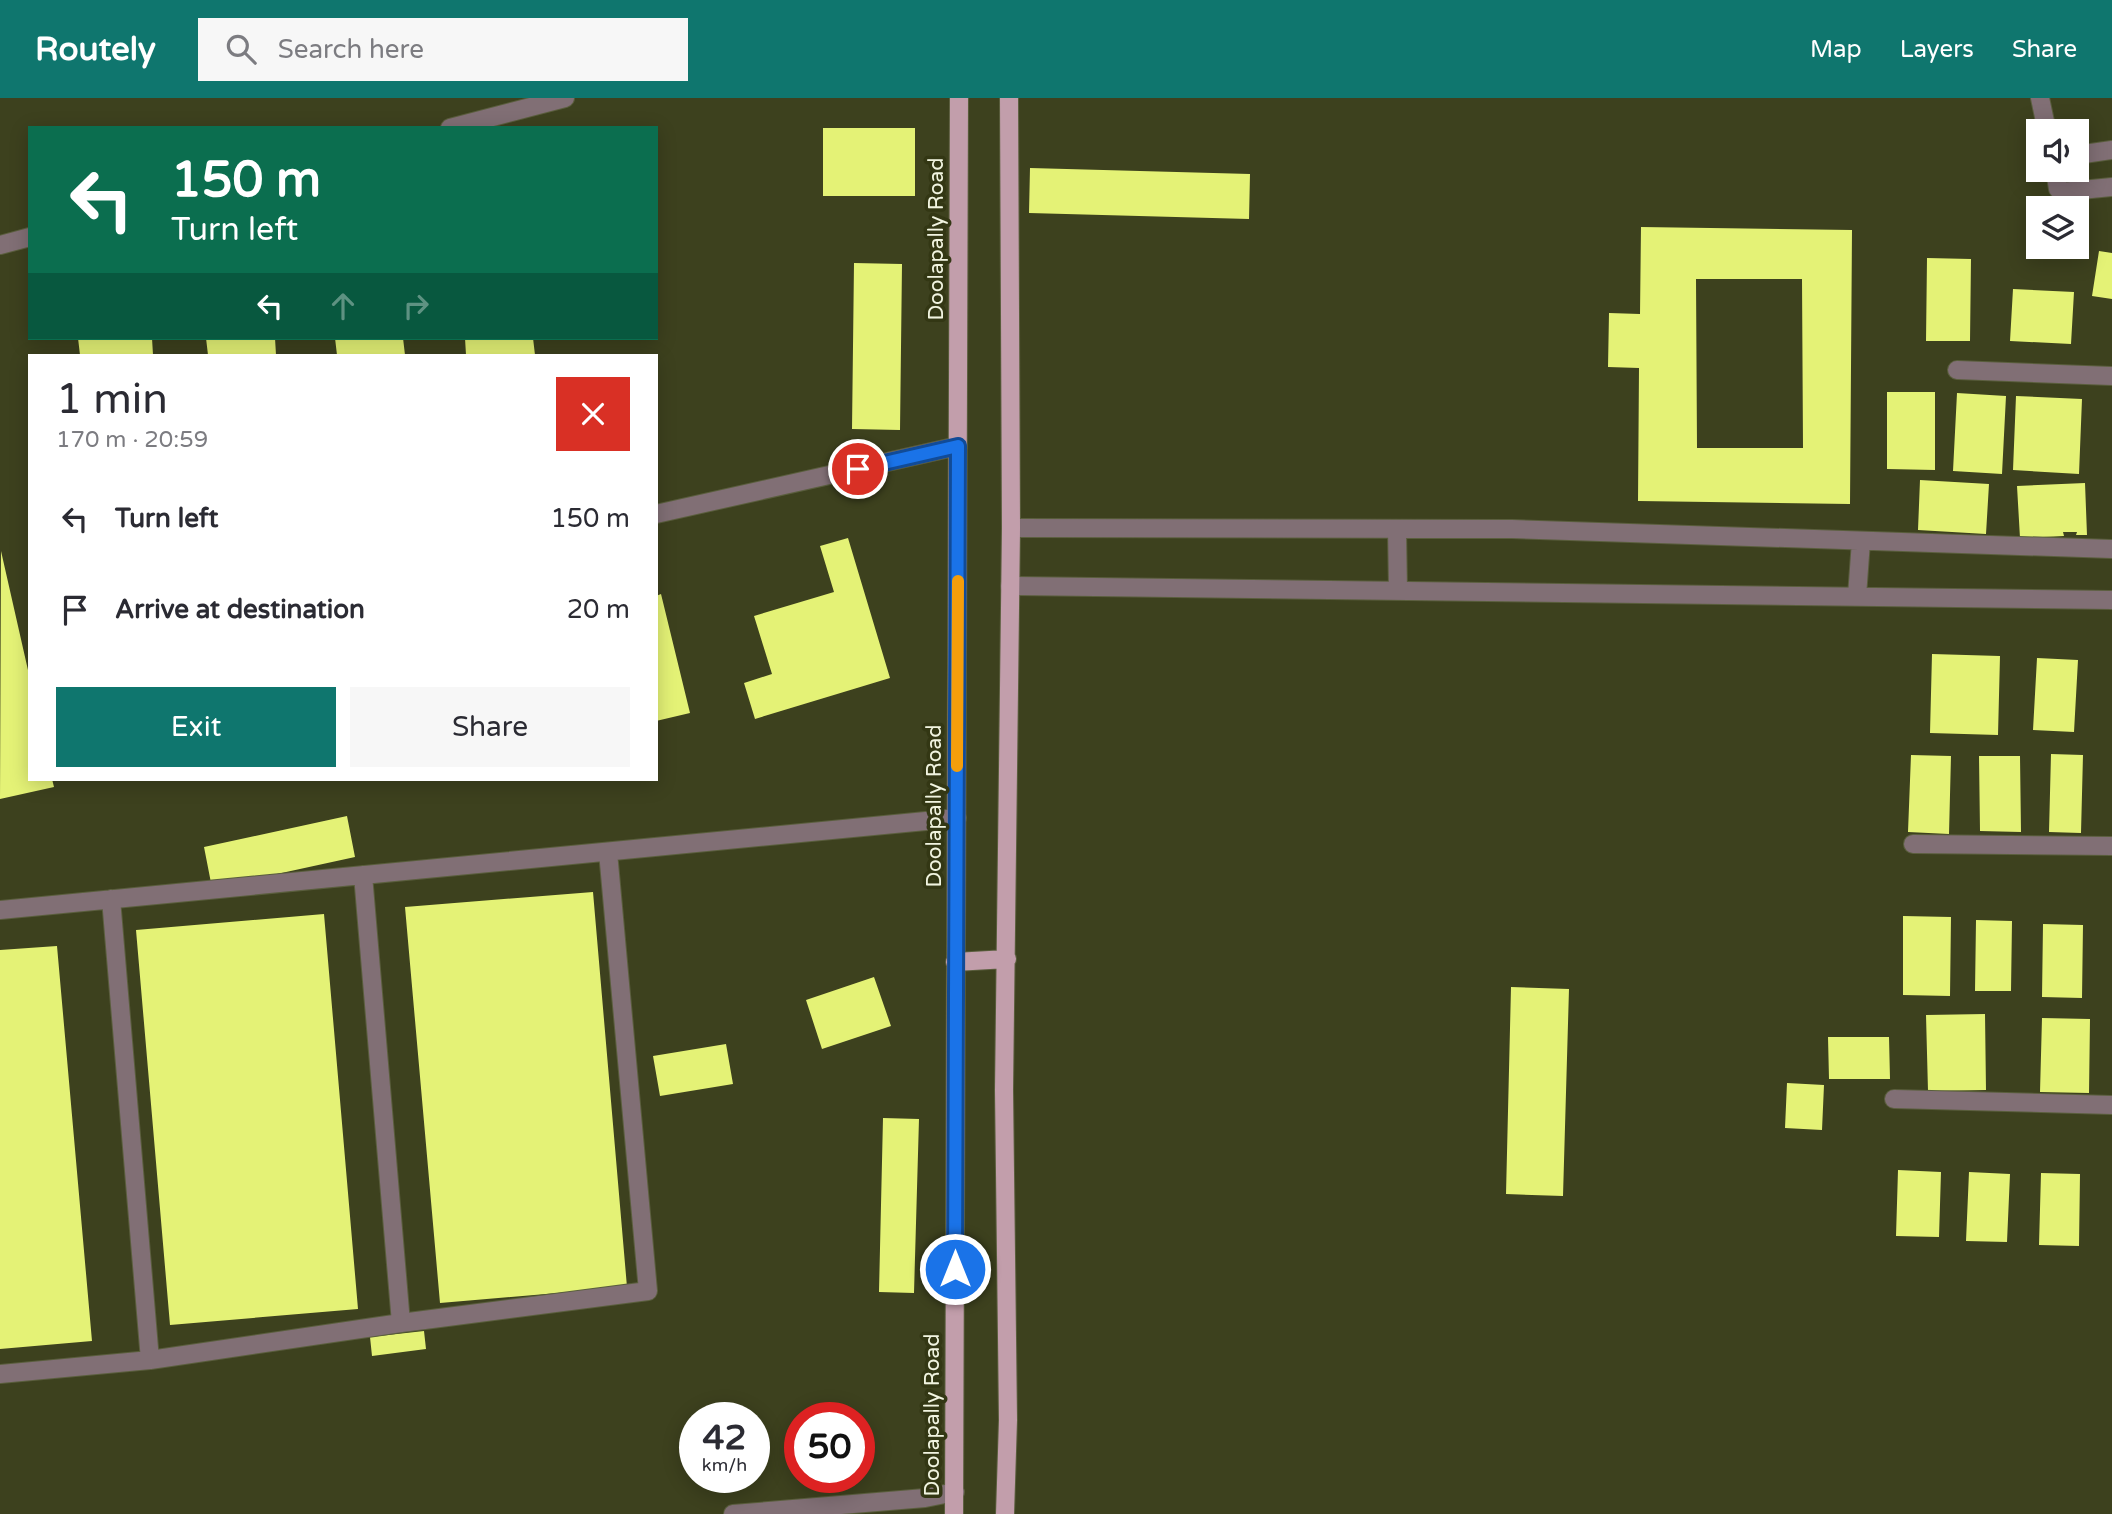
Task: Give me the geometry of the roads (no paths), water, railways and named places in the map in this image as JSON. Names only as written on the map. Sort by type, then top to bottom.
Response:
[{"type":"main road","name":"Doolapally Road","points":[[954,1514],[959,98]]},
{"type":"main road","points":[[1005,1514],[1008,1420],[1004,1090],[1011,528],[1009,98]]},
{"type":"main road","points":[[955,962],[1007,960]]},
{"type":"street","points":[[458,126],[565,98]]},
{"type":"street","points":[[2040,98],[2044,119]]},
{"type":"street","points":[[2089,153],[2112,150]]},
{"type":"street","points":[[2057,182],[2061,192],[2112,187]]},
{"type":"street","points":[[0,245],[28,238]]},
{"type":"street","points":[[1957,370],[2112,376]]},
{"type":"street","points":[[658,514],[958,446]]},
{"type":"street","points":[[1011,528],[1512,529],[2112,549]]},
{"type":"street","points":[[1397,529],[1398,591]]},
{"type":"street","points":[[1857,596],[1861,541]]},
{"type":"street","points":[[1010,586],[2112,600]]},
{"type":"street","points":[[0,909],[957,818]]},
{"type":"street","points":[[1913,844],[2112,846]]},
{"type":"street","points":[[0,1374],[150,1360],[401,1323],[648,1291],[608,852]]},
{"type":"street","points":[[363,875],[401,1323]]},
{"type":"street","points":[[111,899],[150,1360]]},
{"type":"street","points":[[1894,1099],[2112,1105]]},
{"type":"street","points":[[733,1514],[925,1498],[955,1492]]}]
